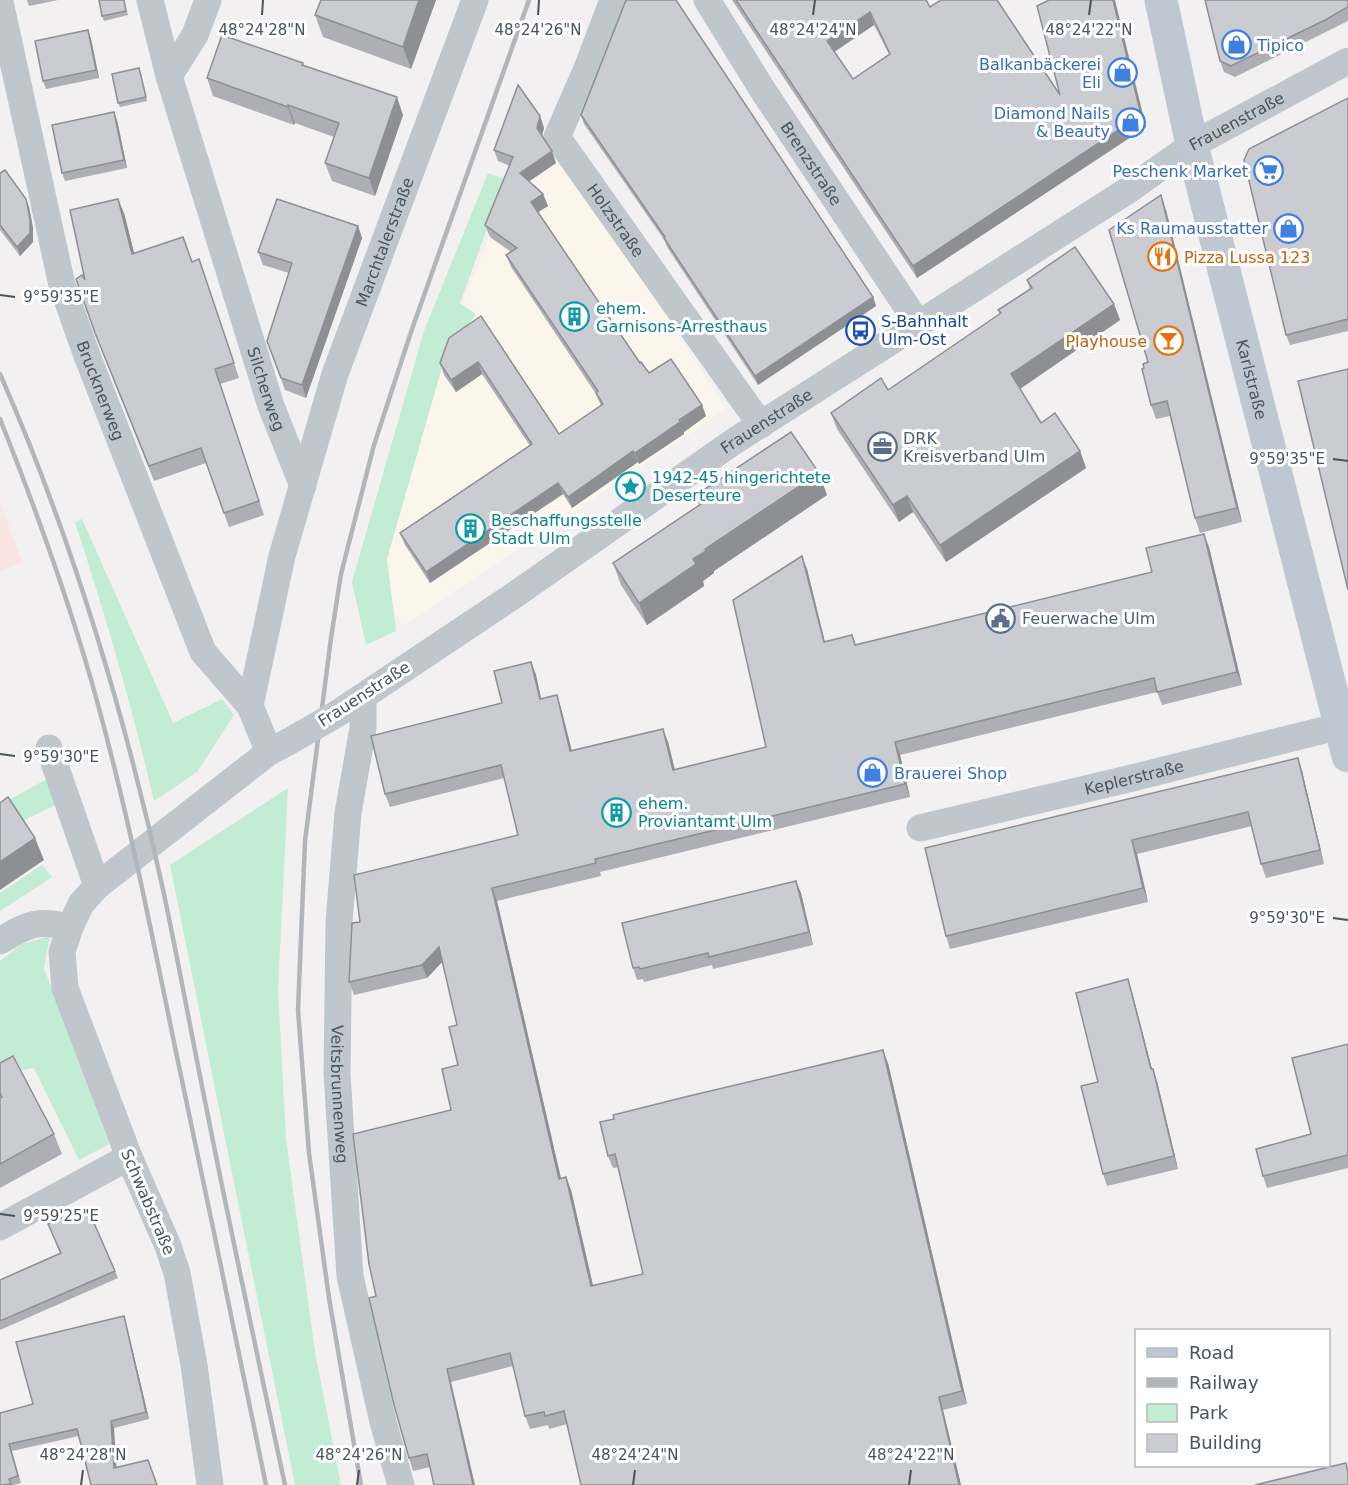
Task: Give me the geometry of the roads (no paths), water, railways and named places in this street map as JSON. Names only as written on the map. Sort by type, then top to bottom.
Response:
[{"type":"main road","name":"Karlstraße","points":[[1161,0],[1192,145],[1272,465],[1346,735]]},
{"type":"street","name":"Silcherweg","points":[[150,0],[169,76],[271,406],[303,486]]},
{"type":"street","points":[[169,76],[195,35],[208,0]]},
{"type":"street","name":"Marchtalerstraße","points":[[303,486],[335,374],[475,0]]},
{"type":"street","name":"Holzstraße","points":[[613,0],[586,71],[557,137],[761,425]]},
{"type":"street","name":"Brenzstraße","points":[[707,0],[762,89],[919,325]]},
{"type":"street","name":"Brucknerweg","points":[[0,2],[62,285],[72,314],[203,652],[250,706],[278,747]]},
{"type":"street","name":"Frauenstraße","points":[[70,927],[81,904],[97,886],[278,747],[363,697],[761,425],[1130,189],[1192,145],[1348,61]]},
{"type":"street","points":[[250,706],[282,556],[303,486]]},
{"type":"street","name":"Veitsbrunnenweg","points":[[363,697],[363,728],[348,813],[339,922],[337,1074],[350,1276],[383,1422],[401,1485]]},
{"type":"street","name":"Keplerstraße","points":[[920,828],[1124,780],[1346,735]]},
{"type":"street","points":[[49,748],[97,886]]},
{"type":"street","points":[[0,941],[24,926],[48,921],[70,927]]},
{"type":"street","name":"Schwabstraße","points":[[70,927],[62,952],[65,988],[129,1157],[168,1245],[177,1273],[194,1365],[210,1485]]},
{"type":"street","points":[[0,1227],[129,1157]]},
{"type":"railway","points":[[361,1485],[329,1298],[309,1153],[298,1010],[305,841],[341,574],[374,445],[411,332],[529,0]]},
{"type":"railway","points":[[0,374],[73,562],[131,755],[168,913],[225,1201],[285,1485]]},
{"type":"railway","points":[[0,419],[65,595],[109,745],[149,920],[266,1485]]},
{"type":"place","name":"Tipico","points":[[1236,45]]},
{"type":"place","name":"Balkanbäckerei Eli","points":[[1122,73]]},
{"type":"place","name":"Diamond Nails & Beauty","points":[[1131,122]]},
{"type":"place","name":"Peschenk Market","points":[[1269,171]]},
{"type":"place","name":"Ks Raumausstatter","points":[[1289,228]]},
{"type":"place","name":"Pizza Lussa 123","points":[[1163,257]]},
{"type":"place","name":"ehem. Garnisons-Arresthaus","points":[[575,317]]},
{"type":"place","name":"S-Bahnhalt Ulm-Ost","points":[[860,330]]},
{"type":"place","name":"Playhouse","points":[[1168,341]]},
{"type":"place","name":"DRK Kreisverband Ulm","points":[[882,447]]},
{"type":"place","name":"1942-45 hingerichtete Deserteure","points":[[631,486]]},
{"type":"place","name":"Beschaffungsstelle Stadt Ulm","points":[[470,529]]},
{"type":"place","name":"Feuerwache Ulm","points":[[1001,618]]},
{"type":"place","name":"Brauerei Shop","points":[[873,773]]},
{"type":"place","name":"ehem. Proviantamt Ulm","points":[[617,812]]}]
